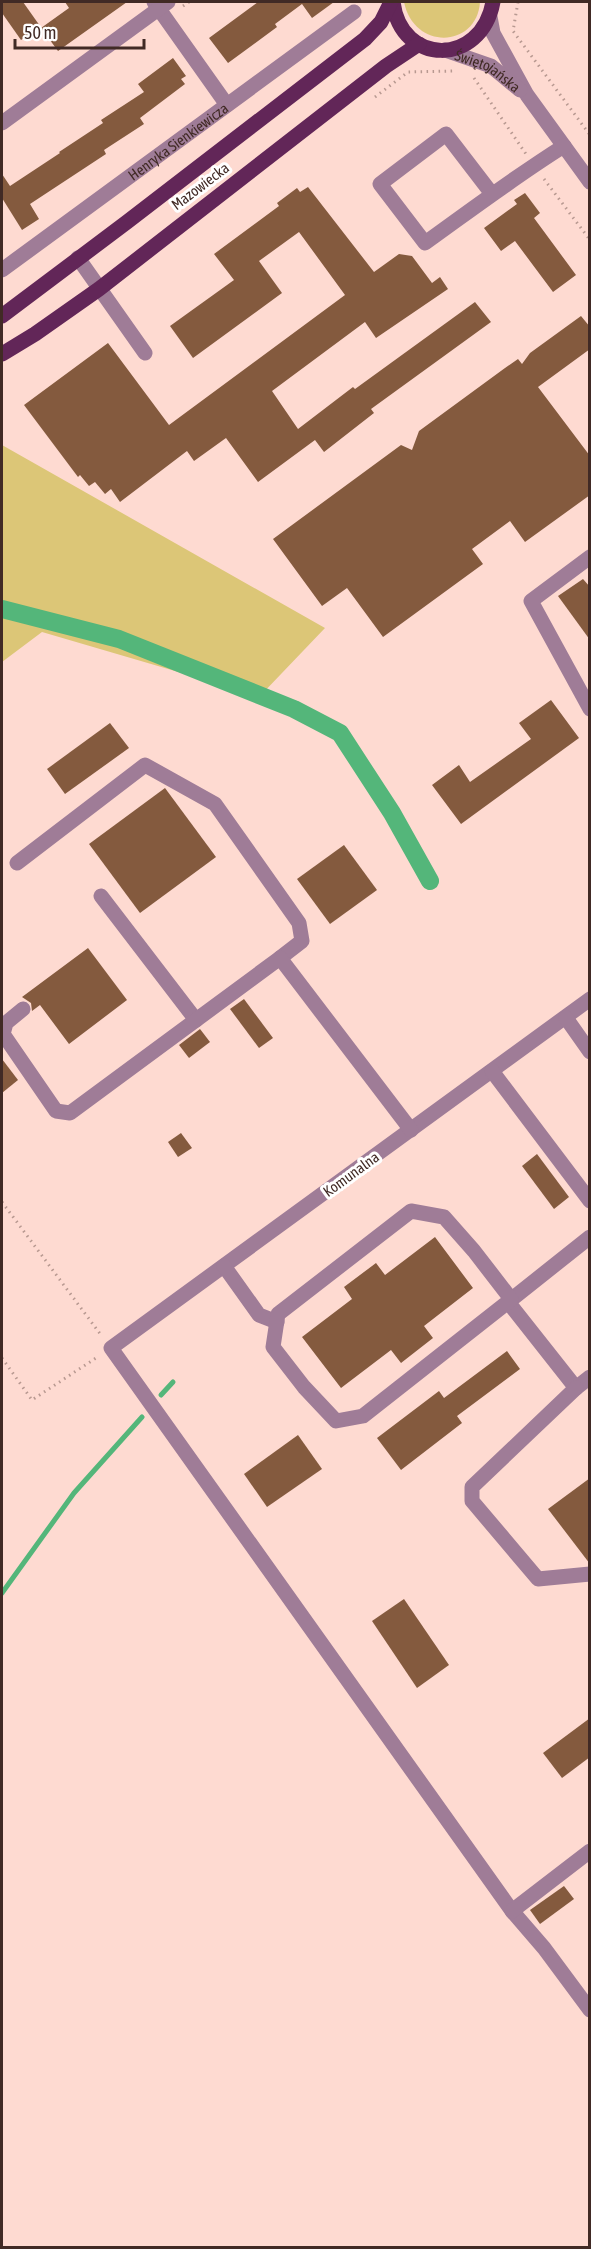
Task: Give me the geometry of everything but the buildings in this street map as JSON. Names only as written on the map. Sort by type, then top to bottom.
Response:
[{"type":"main road","points":[[392,2],[399,26],[408,36],[432,49],[445,50],[460,47],[473,40],[484,30],[492,9]]},
{"type":"main road","name":"Mazowiecka","points":[[2,316],[365,39],[381,22],[392,2]]},
{"type":"main road","name":"Mazowiecka","points":[[2,354],[99,289],[387,66],[419,44]]},
{"type":"street","points":[[2,123],[160,4],[227,105]]},
{"type":"street","name":"Świętojańska","points":[[492,9],[493,33],[527,95],[590,182]]},
{"type":"street","name":"Henryka Sienkiewicza","points":[[2,270],[354,12]]},
{"type":"street","name":"Świętojańska","points":[[445,50],[490,66],[527,95]]},
{"type":"street","points":[[492,194],[446,134],[380,184],[425,243],[492,194],[564,146]]},
{"type":"street","points":[[78,258],[145,353]]},
{"type":"street","points":[[590,557],[531,601],[590,710]]},
{"type":"street","points":[[17,863],[145,765],[215,804],[299,923],[302,941],[70,1113],[56,1112],[3,1035],[6,1023],[23,1009]]},
{"type":"street","points":[[101,896],[196,1020]]},
{"type":"street","points":[[280,958],[411,1130]]},
{"type":"street","name":"Komunalna","points":[[111,1348],[590,999]]},
{"type":"street","points":[[566,1018],[590,1052]]},
{"type":"street","points":[[492,1071],[590,1201]]},
{"type":"street","points":[[576,1388],[509,1300],[474,1251],[444,1217],[411,1211],[278,1314],[273,1347],[304,1387],[336,1420],[363,1416],[509,1300],[590,1237]]},
{"type":"street","points":[[224,1266],[259,1315],[277,1322]]},
{"type":"street","points":[[111,1348],[512,1911],[544,1948],[590,2010]]},
{"type":"street","points":[[590,1377],[472,1487],[472,1501],[538,1579],[590,1574]]},
{"type":"street","points":[[512,1911],[590,1851]]},
{"type":"path","points":[[518,2],[513,31],[590,135]]},
{"type":"path","points":[[397,81],[408,72],[455,70]]},
{"type":"path","points":[[471,75],[475,80]]},
{"type":"path","points":[[2,1202],[111,1348],[32,1401],[2,1358]]},
{"type":"shaded area","points":[[404,2],[480,2],[476,17],[468,28],[457,35],[445,38],[432,36],[420,29],[410,18]]},
{"type":"shaded area","points":[[2,445],[325,628],[260,696],[42,632],[2,662]]},
{"type":"waterway","points":[[2,609],[119,639],[294,709],[340,733],[392,813],[430,881]]},
{"type":"waterway","points":[[161,1395],[173,1382]]},
{"type":"waterway","points":[[2,1593],[74,1493],[142,1417]]}]
